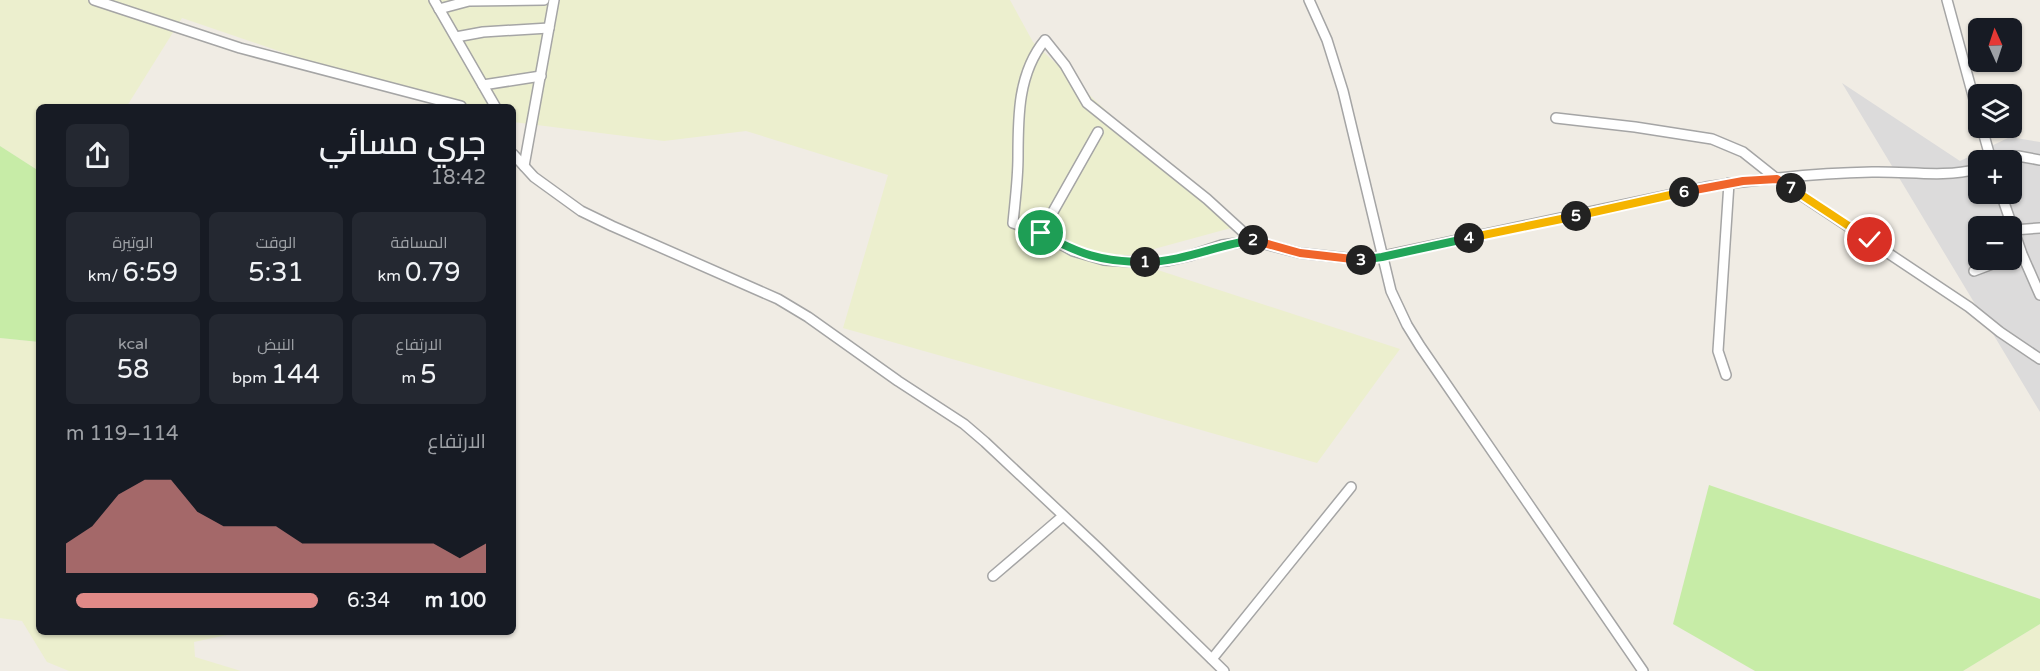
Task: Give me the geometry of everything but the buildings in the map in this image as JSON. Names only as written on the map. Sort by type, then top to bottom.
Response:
[{"type":"street","points":[[94,0],[240,48],[452,104]]},
{"type":"street","points":[[434,0],[494,104]]},
{"type":"street","points":[[439,9],[480,0],[514,2],[544,0]]},
{"type":"street","points":[[524,166],[554,0]]},
{"type":"street","points":[[1308,0],[1328,40],[1343,91],[1391,291],[1407,325],[1643,671]]},
{"type":"street","points":[[1947,0],[1970,84]]},
{"type":"street","points":[[456,36],[549,28]]},
{"type":"street","points":[[1252,240],[1207,199],[1087,103],[1065,65],[1045,40],[1034,55],[1022,93],[1018,115],[1017,189],[1013,223],[1041,233],[1086,255],[1104,260],[1134,262],[1179,259],[1222,245],[1252,240],[1300,253],[1345,260],[1364,260],[1729,183],[1870,172],[1939,174],[1968,170]]},
{"type":"street","points":[[483,85],[541,76]]},
{"type":"street","points":[[1556,118],[1712,139],[1743,152],[1777,179],[1969,307],[2000,332],[2040,358]]},
{"type":"street","points":[[1041,233],[1098,132]]},
{"type":"street","points":[[516,157],[555,194],[581,211],[778,299],[964,424],[985,441],[1224,671]]},
{"type":"street","points":[[2022,157],[2040,160]]},
{"type":"street","points":[[1726,375],[1718,351],[1729,183]]},
{"type":"street","points":[[2022,229],[2040,228]]},
{"type":"street","points":[[2022,254],[2040,296]]},
{"type":"street","points":[[2029,269],[2040,268]]},
{"type":"street","points":[[1212,659],[1352,487]]},
{"type":"street","points":[[993,576],[1063,516]]},
{"type":"shaded area","points":[[1842,83],[1960,161],[1968,157],[1968,204],[2022,204],[2022,150],[1983,150],[2008,138],[2040,142],[2040,412]]},
{"type":"green space","points":[[0,0],[1010,0],[1033,42],[1231,228],[1121,258],[1400,349],[1317,463],[843,328],[888,175],[746,131],[664,141],[516,122],[516,104],[434,104],[182,18],[128,104],[36,104],[36,169],[0,146]]},
{"type":"green space","points":[[0,146],[36,169],[36,342],[0,338]]},
{"type":"green space","points":[[0,338],[36,342],[36,635],[227,635],[194,642],[195,657],[241,671],[69,671],[47,662],[22,621],[0,618]]},
{"type":"green space","points":[[1709,485],[2040,599],[2040,624],[1963,671],[1755,671],[1673,624]]},
{"type":"green space","points":[[2040,624],[2040,671],[1963,671]]},
{"type":"route","points":[[1041,233],[1073,251],[1104,260],[1167,261],[1222,245],[1252,240],[1300,253],[1345,260],[1364,260],[1706,187],[1743,181],[1777,179],[1870,240]]}]
